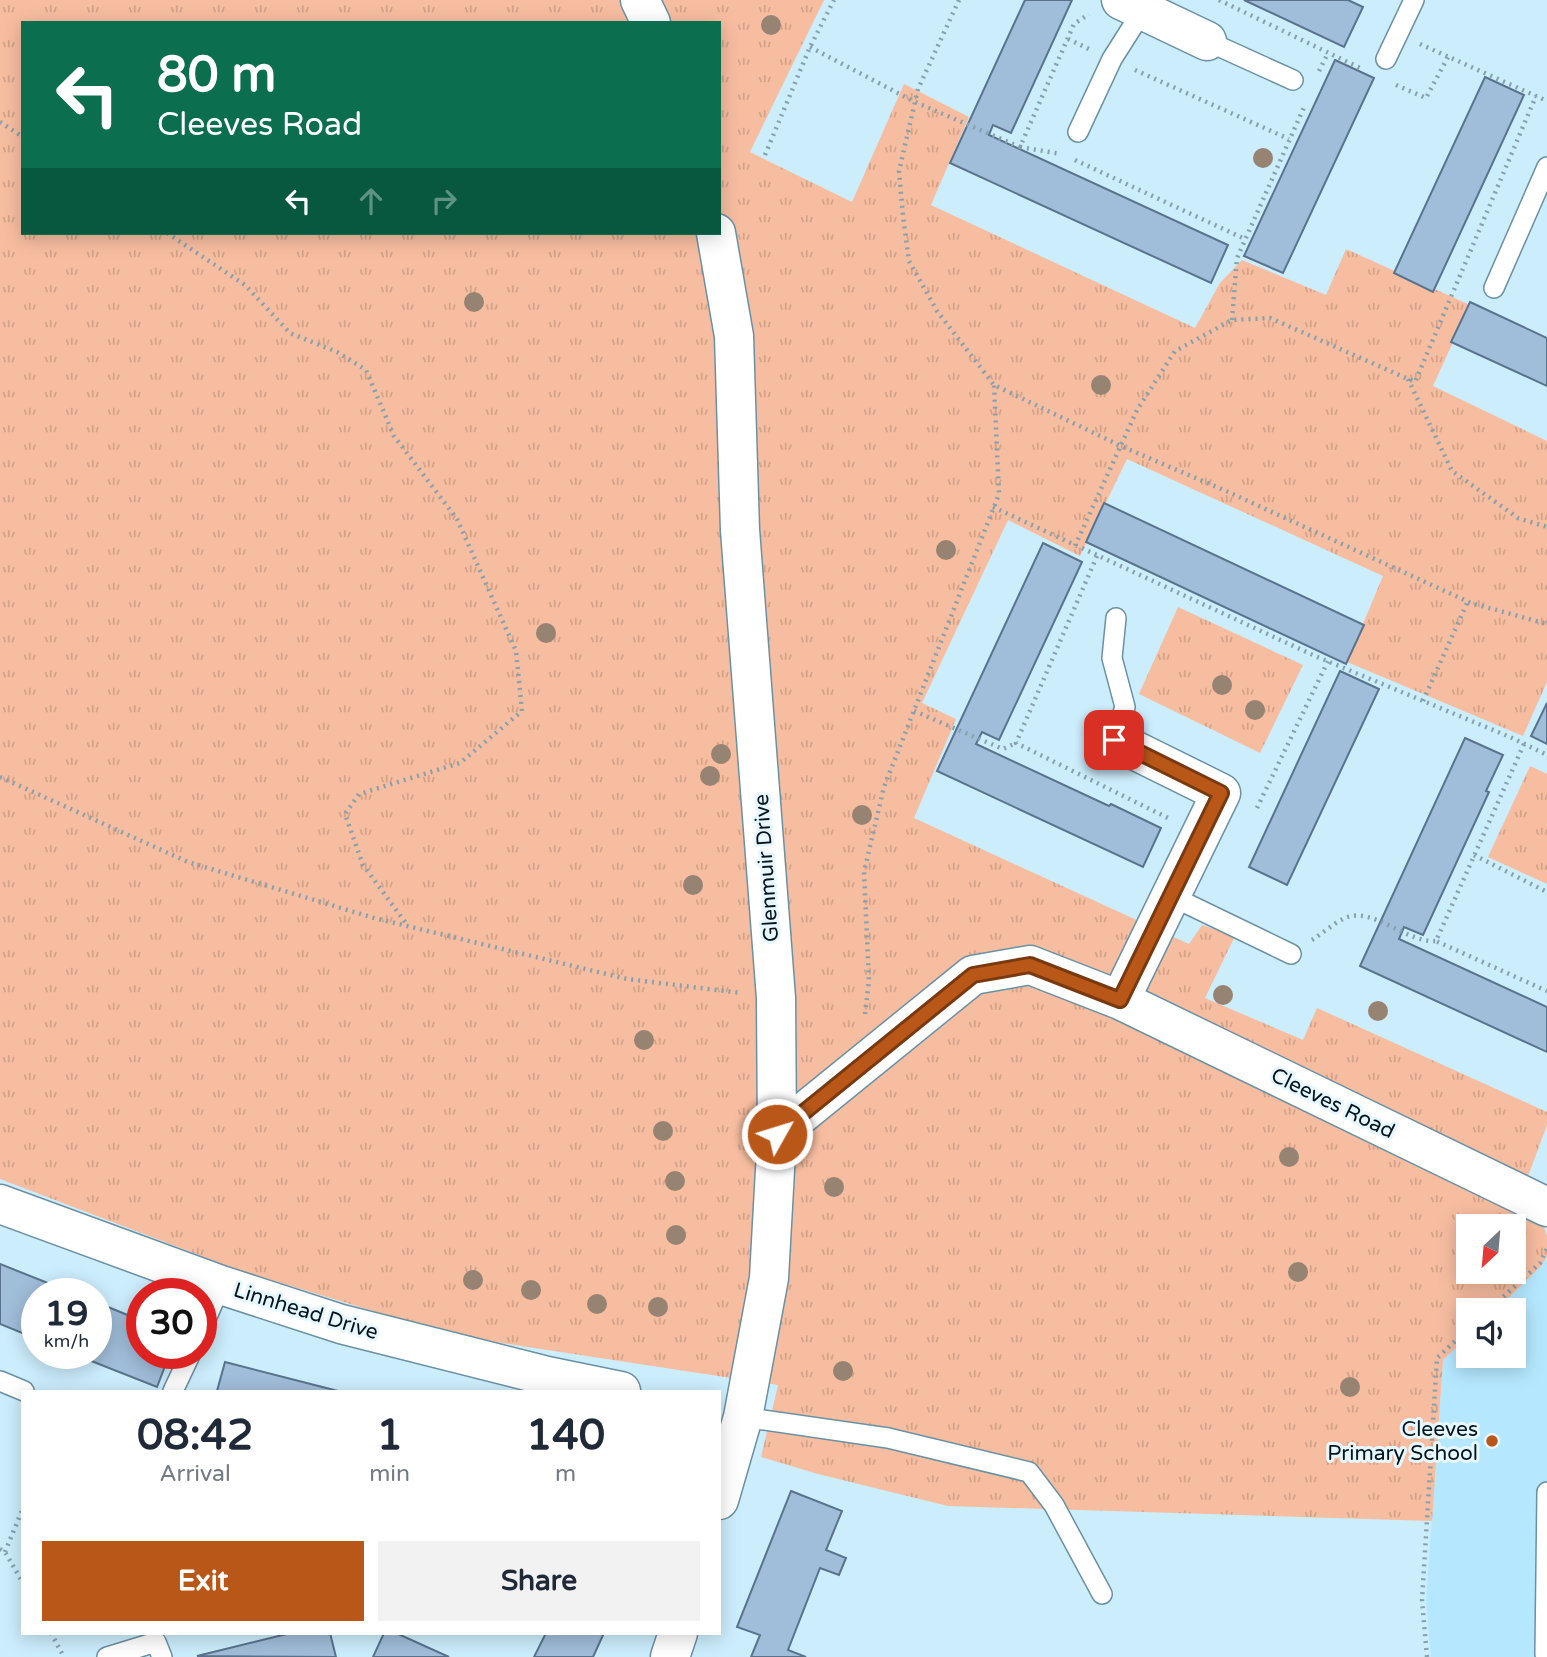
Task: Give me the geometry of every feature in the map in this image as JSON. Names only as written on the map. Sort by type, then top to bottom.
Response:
[{"type":"street","points":[[640,0],[650,21]]},
{"type":"street","points":[[1119,8],[1207,41]]},
{"type":"street","name":"Glenmuir Drive","points":[[716,235],[734,336],[740,530],[776,998],[777,1134],[769,1278],[731,1415],[721,1486]]},
{"type":"street","points":[[1114,740],[1221,793],[1120,1000]]},
{"type":"street","name":"Cleeves Road","points":[[777,1134],[973,975],[1030,965],[1120,1000],[1547,1207]]},
{"type":"street","name":"Linnhead Drive","points":[[0,1204],[222,1285],[341,1324],[616,1390]]},
{"type":"street","points":[[670,1657],[677,1635]]},
{"type":"lane","points":[[1386,59],[1414,0]]},
{"type":"lane","points":[[1079,132],[1112,59],[1119,8]]},
{"type":"lane","points":[[1207,41],[1293,80]]},
{"type":"lane","points":[[1494,288],[1547,167]]},
{"type":"lane","points":[[1114,740],[1125,706],[1112,658],[1116,618]]},
{"type":"lane","points":[[1171,896],[1291,954]]},
{"type":"lane","points":[[217,1296],[222,1285]]},
{"type":"lane","points":[[173,1390],[183,1369]]},
{"type":"lane","points":[[0,1381],[22,1390]]},
{"type":"lane","points":[[731,1415],[888,1438],[1029,1472],[1054,1505],[1102,1594]]},
{"type":"lane","points":[[1546,1657],[1547,1492]]},
{"type":"lane","points":[[107,1657],[156,1642],[162,1657]]},
{"type":"path","points":[[765,155],[810,47],[834,0]]},
{"type":"path","points":[[959,0],[919,89],[898,171],[909,261],[937,311],[994,385],[1121,446],[1468,601],[1547,624]]},
{"type":"path","points":[[1219,0],[1364,70]]},
{"type":"path","points":[[1020,147],[1074,24],[1119,8]]},
{"type":"path","points":[[1400,34],[1547,101]]},
{"type":"path","points":[[1068,39],[1289,139]]},
{"type":"path","points":[[810,47],[915,102],[1020,147],[1064,155],[1245,239]]},
{"type":"path","points":[[1317,77],[1328,52]]},
{"type":"path","points":[[1389,81],[1426,98],[1448,57]]},
{"type":"path","points":[[1075,546],[1137,410],[1175,351],[1232,320],[1270,318],[1415,382],[1536,96]]},
{"type":"path","points":[[1232,320],[1237,258],[1306,102]]},
{"type":"path","points":[[0,122],[21,136]]},
{"type":"path","points":[[170,235],[245,285],[290,333],[337,352],[366,370],[394,436],[457,519],[516,651],[522,711],[460,763],[359,794],[345,814],[363,864],[408,926]]},
{"type":"path","points":[[1408,379],[1452,471],[1518,518],[1547,527]]},
{"type":"path","points":[[860,1066],[869,982],[864,872],[884,787],[999,494],[994,385]]},
{"type":"path","points":[[993,507],[1315,656],[1547,755]]},
{"type":"path","points":[[1423,701],[1468,601]]},
{"type":"path","points":[[914,711],[1003,749],[1016,743]]},
{"type":"path","points":[[1436,941],[1524,744]]},
{"type":"path","points":[[0,777],[188,862],[408,926],[627,979],[776,998]]},
{"type":"path","points":[[1474,855],[1547,892]]},
{"type":"path","points":[[1291,954],[1347,917],[1369,918],[1423,942],[1436,941],[1547,991]]},
{"type":"path","points":[[1502,1298],[1540,1263],[1547,1248]]},
{"type":"path","points":[[1427,1657],[1422,1600],[1437,1358],[1456,1340]]},
{"type":"path","points":[[21,1512],[3,1550],[21,1580]]},
{"type":"path","points":[[52,1635],[64,1657]]},
{"type":"shaded area","name":"Cleeves Primary School","points":[[1547,1256],[1547,1657],[1431,1657],[1426,1601],[1443,1360],[1456,1348],[1456,1368],[1526,1368],[1526,1298],[1508,1298],[1523,1284],[1526,1284],[1526,1281]]},
{"type":"green space","points":[[0,0],[824,0],[750,152],[852,202],[904,84],[969,117],[931,205],[1195,328],[1220,283],[1242,260],[1326,295],[1346,249],[1470,305],[1433,386],[1547,441],[1547,682],[1523,736],[1347,662],[1383,576],[1127,459],[1080,556],[1008,520],[922,703],[956,719],[914,818],[1189,944],[1202,925],[1235,936],[1205,998],[1303,1040],[1317,1008],[1547,1112],[1547,1125],[1527,1179],[1547,1236],[1547,1256],[1542,1265],[1526,1281],[1526,1214],[1456,1214],[1456,1284],[1523,1284],[1508,1298],[1456,1298],[1456,1348],[1443,1360],[1432,1521],[948,1506],[761,1457],[778,1385],[455,1336],[238,1270],[0,1179]]},
{"type":"green space","points":[[1178,607],[1303,665],[1260,753],[1139,694]]},
{"type":"green space","points":[[1530,766],[1547,774],[1547,884],[1488,857]]},
{"type":"building","points":[[1025,0],[1072,0],[1011,133],[993,125],[989,135],[1228,245],[1211,283],[950,163]]},
{"type":"building","points":[[1244,0],[1348,0],[1363,7],[1344,47]]},
{"type":"building","points":[[1335,60],[1374,78],[1283,273],[1244,256]]},
{"type":"building","points":[[1485,77],[1524,95],[1433,292],[1394,273]]},
{"type":"building","points":[[1470,302],[1547,338],[1547,386],[1451,342]]},
{"type":"building","points":[[1104,503],[1364,625],[1346,664],[1086,542]]},
{"type":"building","points":[[1043,543],[1082,562],[999,740],[982,732],[976,744],[1161,828],[1143,867],[937,771]]},
{"type":"building","points":[[1340,671],[1379,689],[1287,885],[1249,867]]},
{"type":"building","points":[[1547,703],[1547,744],[1531,736]]},
{"type":"building","points":[[1465,738],[1503,755],[1486,791],[1489,792],[1423,935],[1404,927],[1399,939],[1547,1007],[1547,1052],[1360,966]]},
{"type":"building","points":[[0,1264],[35,1278],[21,1278],[21,1333],[0,1324]]},
{"type":"building","points":[[112,1309],[126,1314],[126,1369],[164,1369],[157,1387],[111,1369]]},
{"type":"building","points":[[225,1362],[334,1390],[217,1390]]},
{"type":"building","points":[[791,1491],[842,1511],[826,1550],[846,1558],[839,1575],[820,1568],[788,1650],[806,1657],[751,1657],[760,1635],[737,1627]]},
{"type":"building","points":[[283,1635],[330,1635],[336,1657],[197,1656]]},
{"type":"building","points":[[383,1635],[400,1635],[449,1657],[373,1657]]},
{"type":"building","points":[[545,1635],[603,1635],[593,1657],[534,1657]]},
{"type":"place","name":"Cleeves Primary School","points":[[1492,1441]]},
{"type":"route","points":[[777,1134],[973,975],[1030,965],[1120,1000],[1221,793],[1114,740]]}]
